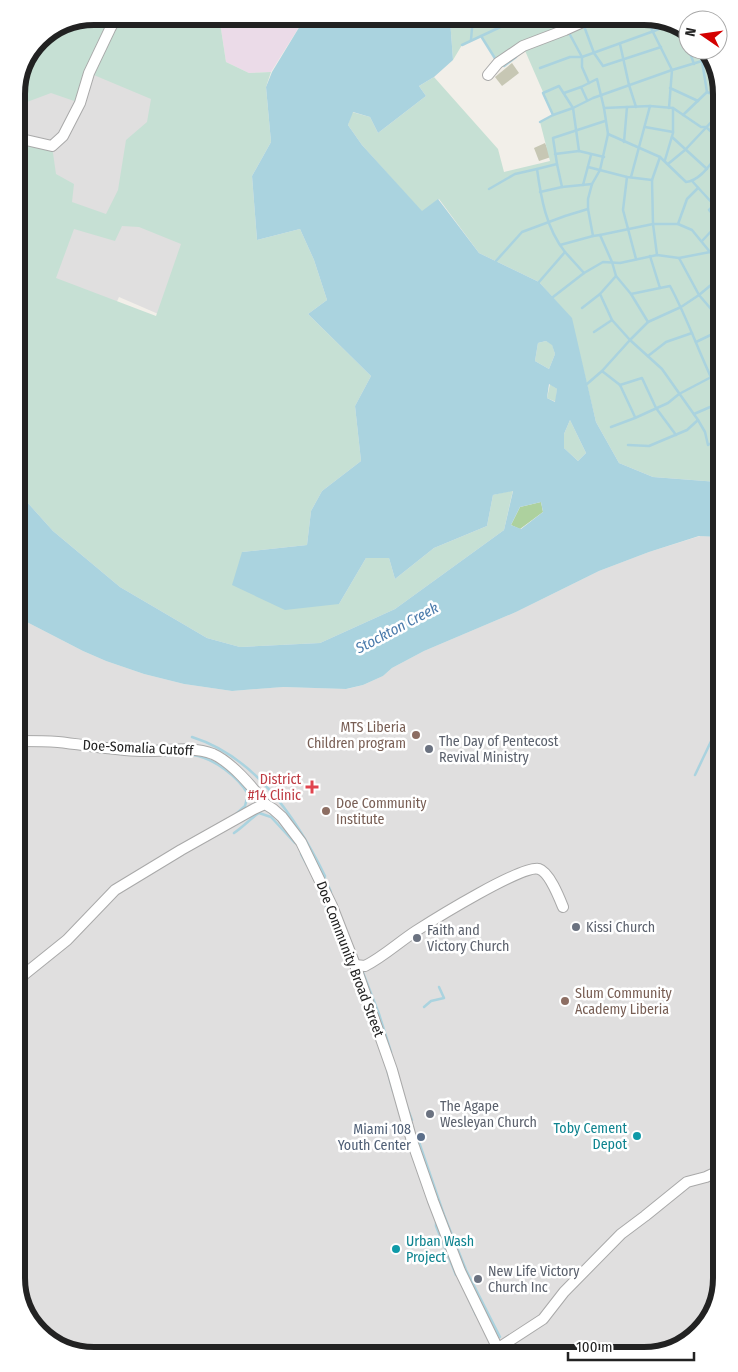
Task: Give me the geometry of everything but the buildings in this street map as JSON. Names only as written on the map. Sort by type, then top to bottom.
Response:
[{"type":"street","points":[[25,140],[52,146],[63,136],[80,103],[89,73],[112,25]]},
{"type":"street","points":[[488,76],[498,64],[523,46],[576,25]]},
{"type":"street","name":"Doe-Somalia Cutoff","points":[[25,741],[56,742],[144,751],[190,749],[212,754],[226,762],[250,785],[265,804]]},
{"type":"street","points":[[25,974],[67,940],[115,890],[181,850],[265,804]]},
{"type":"street","name":"Doe Community Broad Street","points":[[265,804],[282,817],[301,842],[332,906],[392,1070],[412,1141],[433,1201],[460,1271],[497,1347]]},
{"type":"street","points":[[355,965],[365,966],[370,964],[415,931],[447,912],[514,875],[535,869],[543,872],[564,907]]},
{"type":"street","points":[[502,1347],[543,1319],[564,1292],[621,1234],[687,1182],[713,1174]]},
{"type":"shaded area","points":[[220,25],[300,25],[271,72],[249,73],[226,62]]},
{"type":"shaded area","points":[[220,25],[226,62],[249,73],[271,72],[266,87],[271,142],[252,176],[257,240],[300,229],[314,260],[327,300],[308,314],[371,376],[355,406],[361,461],[322,491],[311,511],[307,545],[242,552],[339,604],[366,558],[389,558],[395,579],[434,548],[487,526],[493,495],[513,490],[504,530],[395,609],[320,643],[240,647],[207,638],[120,587],[53,531],[25,500],[25,140],[52,146],[56,174],[74,184],[72,202],[106,214],[118,190],[126,140],[147,122],[151,99],[89,73],[80,103],[51,93],[25,103],[25,89],[30,67],[45,45],[67,30],[80,26]],"holes":[[[122,226],[139,227],[181,244],[156,316],[56,278],[74,229],[115,241]]]},
{"type":"shaded area","points":[[450,25],[649,25],[662,27],[678,34],[678,60],[704,60],[712,80],[713,94],[713,482],[653,477],[619,463],[596,422],[571,318],[539,282],[479,253],[439,199],[422,212],[362,145],[348,125],[352,112],[370,117],[378,133],[426,96],[419,86],[434,77],[498,149],[504,172],[550,161],[540,122],[553,115],[523,46],[498,63],[481,36],[462,45],[453,60]]},
{"type":"shaded area","points":[[110,29],[211,181],[179,325],[119,297],[100,339],[25,336],[25,89],[30,67],[45,45],[57,36]]},
{"type":"shaded area","points":[[512,63],[519,73],[502,86],[495,77]]},
{"type":"shaded area","points":[[545,143],[551,157],[539,161],[534,148]]},
{"type":"shaded area","points":[[546,341],[552,344],[555,354],[549,369],[535,361],[538,343]]},
{"type":"shaded area","points":[[550,384],[557,389],[556,402],[547,398]]},
{"type":"shaded area","points":[[570,420],[586,453],[578,461],[564,448],[564,434]]},
{"type":"shaded area","points":[[700,536],[713,537],[713,1278],[706,1309],[696,1324],[671,1342],[658,1346],[644,1347],[89,1347],[63,1340],[52,1333],[39,1320],[30,1305],[26,1292],[25,1278],[25,621],[106,661],[144,674],[184,684],[232,691],[282,687],[347,689],[363,685],[383,676],[392,668],[424,651],[516,612],[599,571],[649,552]]},
{"type":"green space","points":[[541,502],[543,512],[520,529],[511,525],[520,507]]},
{"type":"water","name":"Stockton Creek","points":[[301,25],[450,25],[453,60],[434,77],[419,86],[426,96],[378,133],[370,117],[353,112],[348,125],[362,145],[422,211],[438,199],[479,253],[539,282],[572,318],[596,422],[619,463],[653,477],[713,482],[713,537],[699,536],[599,571],[516,612],[424,651],[392,668],[383,676],[363,685],[346,689],[283,687],[232,691],[184,684],[144,674],[106,661],[25,621],[25,500],[53,531],[120,587],[207,638],[240,647],[320,643],[395,609],[504,530],[513,491],[493,495],[487,526],[434,548],[395,579],[389,558],[366,558],[339,604],[285,610],[232,585],[242,552],[307,545],[311,511],[322,491],[361,461],[355,406],[371,376],[308,314],[327,300],[314,260],[300,229],[257,240],[252,176],[271,142],[266,87],[272,72]],"holes":[[[546,341],[552,345],[555,354],[549,369],[535,361],[538,343]],[[549,384],[557,389],[555,402],[547,398]],[[570,420],[586,453],[578,461],[564,448],[564,434]],[[541,502],[543,512],[521,529],[511,525],[520,507]]]},
{"type":"waterway","points":[[471,40],[472,25]]},
{"type":"waterway","points":[[462,45],[505,25]]},
{"type":"waterway","points":[[650,25],[672,70],[669,108]]},
{"type":"waterway","points":[[584,26],[594,53],[603,66],[661,47]]},
{"type":"waterway","points":[[568,31],[582,57],[663,27]]},
{"type":"waterway","points":[[481,36],[496,60]]},
{"type":"waterway","points":[[620,44],[636,107]]},
{"type":"waterway","points":[[500,64],[504,66],[516,57]]},
{"type":"waterway","points":[[540,68],[570,57],[582,57],[582,67],[589,83]]},
{"type":"waterway","points":[[693,60],[694,64]]},
{"type":"waterway","points":[[540,122],[593,98],[702,61],[707,92]]},
{"type":"waterway","points":[[581,87],[597,79],[608,134],[600,170],[592,184],[588,199],[588,209]]},
{"type":"waterway","points":[[553,115],[543,93],[559,86],[573,108],[579,151]]},
{"type":"waterway","points":[[564,93],[581,87],[587,100]]},
{"type":"waterway","points":[[670,88],[698,101]]},
{"type":"waterway","points":[[683,115],[707,92],[713,95]]},
{"type":"waterway","points":[[604,108],[650,106],[673,108],[701,127],[706,127],[713,133]]},
{"type":"waterway","points":[[631,177],[650,106]]},
{"type":"waterway","points":[[624,142],[627,107]]},
{"type":"waterway","points":[[665,160],[673,133],[673,108]]},
{"type":"waterway","points":[[668,164],[685,150],[713,120]]},
{"type":"waterway","points":[[562,187],[553,138],[605,121]]},
{"type":"waterway","points":[[645,127],[673,132]]},
{"type":"waterway","points":[[608,134],[660,157],[686,182],[699,176],[713,161]]},
{"type":"waterway","points":[[672,137],[707,169]]},
{"type":"waterway","points":[[555,154],[579,151],[604,157]]},
{"type":"waterway","points":[[583,185],[591,155]]},
{"type":"waterway","points":[[652,180],[660,157]]},
{"type":"waterway","points":[[537,169],[557,164]]},
{"type":"waterway","points":[[588,167],[627,177],[652,180],[653,224],[657,255]]},
{"type":"waterway","points":[[489,189],[515,174],[537,169],[549,223],[565,252]]},
{"type":"waterway","points":[[627,177],[623,210],[636,259]]},
{"type":"waterway","points":[[692,181],[713,204]]},
{"type":"waterway","points":[[540,192],[562,187],[592,184]]},
{"type":"waterway","points":[[600,235],[653,224],[678,224],[687,199],[698,188]]},
{"type":"waterway","points":[[713,206],[709,210],[713,215]]},
{"type":"waterway","points":[[496,261],[522,232],[588,209],[593,236],[600,235],[616,276],[631,294],[648,322]]},
{"type":"waterway","points":[[678,224],[692,230],[710,252]]},
{"type":"waterway","points":[[702,241],[713,229]]},
{"type":"waterway","points":[[560,245],[593,236]]},
{"type":"waterway","points":[[539,282],[565,252],[584,273]]},
{"type":"waterway","points":[[553,297],[584,273],[603,262],[620,263],[657,255],[679,258],[710,252],[713,254]]},
{"type":"waterway","points":[[650,256],[660,288],[670,286],[683,311],[713,381]]},
{"type":"waterway","points":[[679,258],[699,295],[713,311]]},
{"type":"waterway","points":[[616,276],[600,294],[612,320],[630,340],[662,369],[698,420],[705,432],[708,445],[713,442]]},
{"type":"waterway","points":[[587,384],[602,371],[648,322],[681,307],[713,283]]},
{"type":"waterway","points":[[631,294],[660,288]]},
{"type":"waterway","points":[[582,308],[600,294]]},
{"type":"waterway","points":[[594,332],[612,320]]},
{"type":"waterway","points":[[648,356],[666,342],[692,333]]},
{"type":"waterway","points":[[696,342],[713,334]]},
{"type":"waterway","points":[[602,371],[620,385],[635,417]]},
{"type":"waterway","points":[[611,427],[668,403],[679,394],[713,376]]},
{"type":"waterway","points":[[620,385],[642,378],[656,408],[676,435]]},
{"type":"waterway","points":[[694,414],[713,406]]},
{"type":"waterway","points":[[628,445],[649,446],[687,430],[698,420]]},
{"type":"waterway","points":[[192,737],[215,746],[236,759],[255,775],[287,812],[314,854],[325,876]]},
{"type":"waterway","points":[[695,775],[713,737]]},
{"type":"waterway","points":[[165,755],[201,757],[225,769],[248,794],[245,806],[236,814]]},
{"type":"waterway","points":[[234,833],[259,813],[271,817],[295,843]]},
{"type":"waterway","points":[[301,854],[307,865]]},
{"type":"waterway","points":[[324,876],[331,892]]},
{"type":"waterway","points":[[320,892],[343,947]]},
{"type":"waterway","points":[[362,970],[391,1052]]},
{"type":"waterway","points":[[424,1007],[431,1001],[444,998],[439,987]]},
{"type":"waterway","points":[[387,1069],[393,1091]]},
{"type":"waterway","points":[[407,1107],[412,1120]]},
{"type":"waterway","points":[[419,1142],[444,1215],[466,1270],[500,1337]]},
{"type":"waterway","points":[[436,1222],[456,1275]]},
{"type":"waterway","points":[[468,1297],[476,1315]]},
{"type":"place","name":"MTS Liberia Children program","points":[[416,735]]},
{"type":"place","name":"The Day of Pentecost Revival Ministry","points":[[429,749]]},
{"type":"place","name":"District #14 Clinic","points":[[312,787]]},
{"type":"place","name":"Doe Community Institute","points":[[326,811]]},
{"type":"place","name":"Kissi Church","points":[[576,927]]},
{"type":"place","name":"Faith and Victory Church","points":[[417,938]]},
{"type":"place","name":"Slum Community Academy Liberia","points":[[565,1001]]},
{"type":"place","name":"The Agape Wesleyan Church","points":[[430,1114]]},
{"type":"place","name":"Toby Cement Depot","points":[[637,1136]]},
{"type":"place","name":"Miami 108 Youth Center","points":[[421,1137]]},
{"type":"place","name":"Urban Wash Project","points":[[396,1249]]},
{"type":"place","name":"New Life Victory Church Inc","points":[[478,1279]]}]
